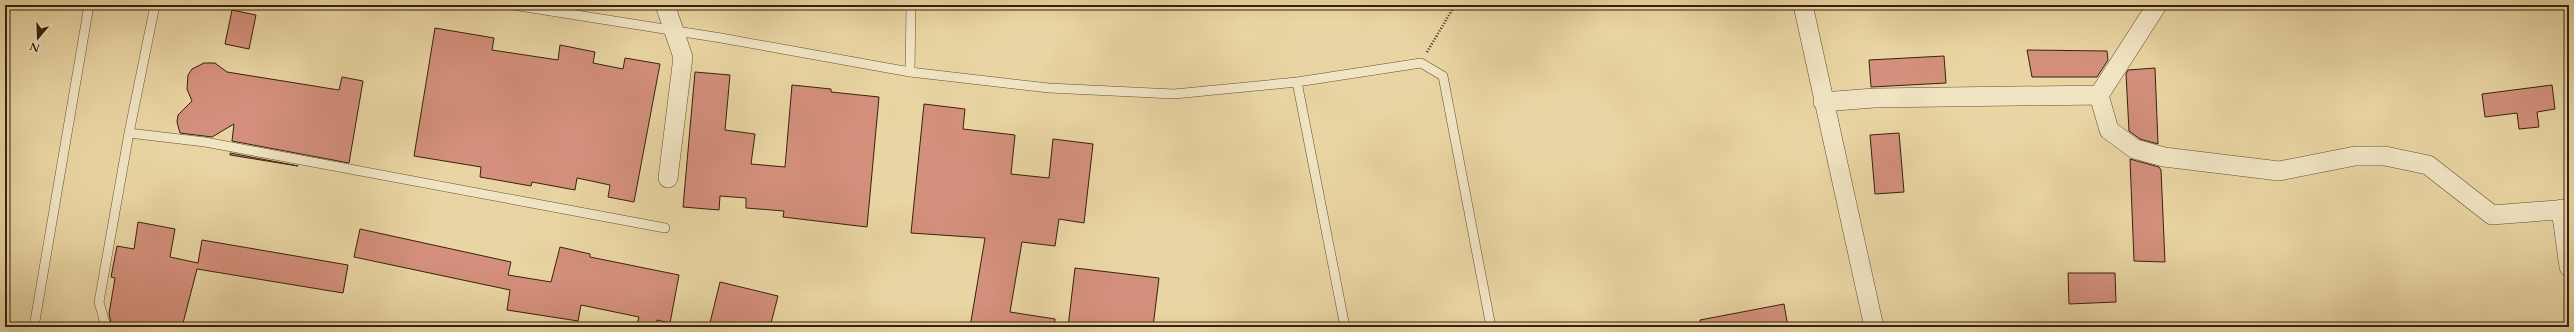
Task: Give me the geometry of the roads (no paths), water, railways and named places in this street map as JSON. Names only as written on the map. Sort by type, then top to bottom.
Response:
[{"type":"street","points":[[665,5],[675,30],[683,57],[668,178]]},
{"type":"street","points":[[1803,5],[1823,102],[1874,327]]},
{"type":"street","points":[[2157,5],[2099,95],[2109,130],[2135,149],[2164,157],[2279,171],[2354,156],[2386,156],[2428,165],[2492,215],[2565,209],[2569,267]]},
{"type":"street","points":[[1823,102],[1874,98],[2099,95]]},
{"type":"lane","points":[[34,327],[89,5]]},
{"type":"lane","points":[[106,327],[100,302],[129,132],[155,5]]},
{"type":"lane","points":[[513,5],[675,30],[910,72],[1049,88],[1174,94],[1297,82],[1421,63],[1443,76],[1491,327]]},
{"type":"lane","points":[[910,72],[911,5]]},
{"type":"lane","points":[[1297,82],[1345,327]]},
{"type":"lane","points":[[129,132],[205,142],[665,228]]}]
